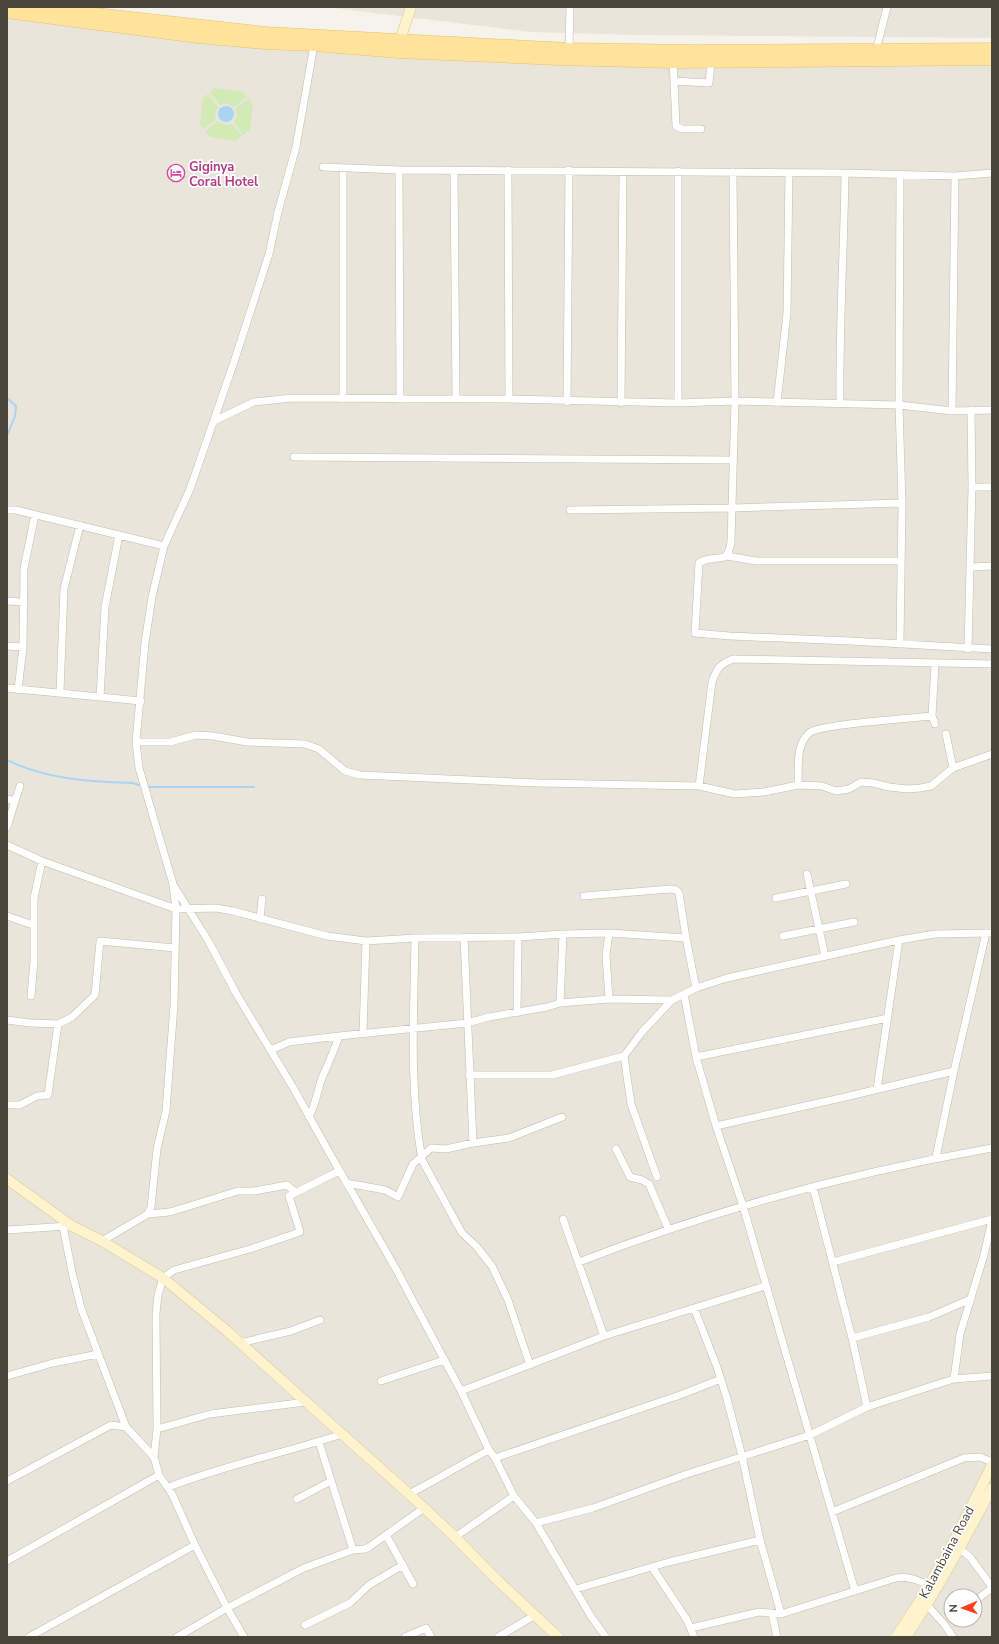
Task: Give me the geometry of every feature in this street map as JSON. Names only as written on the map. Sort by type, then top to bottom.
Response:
[{"type":"main road","points":[[32,7],[266,33],[569,49],[695,51],[992,49]]},
{"type":"main road","points":[[7,12],[198,37],[407,53],[673,62],[992,59]]},
{"type":"street","points":[[400,40],[411,7]]},
{"type":"street","points":[[569,49],[570,7]]},
{"type":"street","points":[[876,50],[887,7]]},
{"type":"street","points":[[148,1214],[151,1207],[157,1149],[166,1111],[174,1005],[176,909],[173,884],[139,768],[136,742],[152,597],[164,546],[190,489],[269,254],[278,212],[296,146],[314,45]]},
{"type":"street","points":[[673,62],[676,126],[682,130],[701,130]]},
{"type":"street","points":[[674,81],[709,82],[711,62]]},
{"type":"street","points":[[323,167],[343,169],[454,171],[678,171],[955,176],[992,173]]},
{"type":"street","points":[[343,169],[343,399]]},
{"type":"street","points":[[399,170],[400,399]]},
{"type":"street","points":[[508,170],[509,399]]},
{"type":"street","points":[[567,402],[569,170]]},
{"type":"street","points":[[454,171],[456,398]]},
{"type":"street","points":[[678,171],[678,404]]},
{"type":"street","points":[[621,403],[623,172]]},
{"type":"street","points":[[727,556],[730,551],[731,542],[735,401],[733,172]]},
{"type":"street","points":[[777,403],[788,312],[789,173]]},
{"type":"street","points":[[840,403],[840,343],[843,283],[845,173]]},
{"type":"street","points":[[900,174],[899,405],[902,503],[900,644]]},
{"type":"street","points":[[952,411],[955,176]]},
{"type":"street","points":[[214,421],[254,402],[292,398],[456,398],[678,404],[735,401],[899,405],[952,411],[992,410]]},
{"type":"street","points":[[968,649],[971,567],[971,410]]},
{"type":"street","points":[[294,457],[733,460]]},
{"type":"street","points":[[972,487],[992,487]]},
{"type":"street","points":[[570,510],[732,508],[902,503]]},
{"type":"street","points":[[7,510],[16,510],[164,546]]},
{"type":"street","points":[[18,690],[23,647],[24,568],[35,515]]},
{"type":"street","points":[[60,692],[63,646],[64,589],[80,526]]},
{"type":"street","points":[[100,697],[105,607],[119,535]]},
{"type":"street","points":[[901,561],[756,561],[727,556],[704,560],[700,563],[695,633],[968,649],[992,649]]},
{"type":"street","points":[[971,567],[992,566]]},
{"type":"street","points":[[7,601],[24,602]]},
{"type":"street","points":[[7,646],[23,647]]},
{"type":"street","points":[[699,786],[712,682],[715,673],[722,664],[733,659],[992,664]]},
{"type":"street","points":[[935,664],[932,716],[935,724]]},
{"type":"street","points":[[7,688],[141,701]]},
{"type":"street","points":[[798,785],[799,749],[809,733],[814,730],[843,725],[932,716]]},
{"type":"street","points":[[946,734],[953,768]]},
{"type":"street","points":[[136,742],[170,742],[196,735],[213,736],[247,742],[305,744],[319,749],[345,771],[360,775],[538,783],[699,786],[735,794],[764,792],[798,785],[822,786],[836,791],[849,789],[862,782],[874,783],[889,787],[914,789],[931,786],[953,768],[992,754]]},
{"type":"street","points":[[7,827],[20,786]]},
{"type":"street","points":[[7,799],[15,802]]},
{"type":"street","points":[[7,845],[42,861],[176,909],[216,908],[234,911],[327,936],[366,941],[415,938],[518,937],[609,932],[686,938]]},
{"type":"street","points":[[31,996],[34,961],[34,898],[42,861]]},
{"type":"street","points":[[807,874],[825,956]]},
{"type":"street","points":[[173,884],[190,909],[236,995],[271,1050],[396,1269],[461,1391],[489,1450],[495,1458],[514,1496],[536,1523],[592,1618],[606,1637]]},
{"type":"street","points":[[776,898],[846,884]]},
{"type":"street","points":[[584,896],[671,888],[676,890],[679,893],[696,988]]},
{"type":"street","points":[[260,919],[262,899]]},
{"type":"street","points":[[7,916],[33,925]]},
{"type":"street","points":[[783,936],[854,922]]},
{"type":"street","points":[[608,999],[606,955],[609,932]]},
{"type":"street","points":[[469,1075],[552,1075],[624,1056],[647,1026],[672,1000],[696,988],[727,978],[899,940],[935,934],[989,933],[954,1071],[936,1157]]},
{"type":"street","points":[[560,1003],[563,934]]},
{"type":"street","points":[[464,937],[473,1143]]},
{"type":"street","points":[[517,1013],[518,937]]},
{"type":"street","points":[[415,938],[414,1079],[422,1157],[462,1233],[476,1246],[492,1266],[508,1300],[530,1365]]},
{"type":"street","points":[[877,1089],[899,940]]},
{"type":"street","points":[[7,1020],[58,1024],[72,1017],[95,995],[100,941],[175,948]]},
{"type":"street","points":[[363,1033],[366,941]]},
{"type":"street","points":[[684,994],[696,1057],[716,1126],[743,1206],[765,1286],[855,1591]]},
{"type":"street","points":[[271,1050],[289,1042],[467,1023],[560,1003],[608,999],[672,1000]]},
{"type":"street","points":[[696,1057],[888,1018]]},
{"type":"street","points":[[7,1105],[20,1105],[37,1096],[48,1094],[58,1024]]},
{"type":"street","points":[[309,1117],[314,1107],[322,1079],[334,1053],[339,1036]]},
{"type":"street","points":[[624,1056],[631,1104],[657,1177]]},
{"type":"street","points":[[716,1126],[954,1071]]},
{"type":"street","points":[[346,1183],[386,1190],[398,1197],[413,1164],[431,1148],[446,1149],[473,1143],[509,1138],[562,1117]]},
{"type":"street","points":[[579,1262],[668,1228],[743,1206],[936,1157],[992,1148]]},
{"type":"street","points":[[616,1149],[630,1178],[642,1180],[650,1184],[668,1228]]},
{"type":"street","points":[[244,1637],[227,1608],[195,1544],[169,1487],[159,1476],[154,1457],[157,1429],[156,1314],[158,1295],[163,1278],[174,1270],[250,1249],[300,1232],[289,1196],[339,1171]]},
{"type":"street","points":[[7,1179],[68,1226],[102,1241],[163,1278],[240,1343],[409,1494],[455,1536],[494,1577],[558,1637]]},
{"type":"street","points":[[102,1241],[148,1214],[170,1212],[238,1191],[254,1191],[287,1185],[295,1192]]},
{"type":"street","points":[[813,1187],[852,1338],[867,1407]]},
{"type":"street","points":[[563,1219],[604,1336]]},
{"type":"street","points":[[833,1262],[992,1219],[984,1255],[960,1334],[954,1380]]},
{"type":"street","points":[[7,1230],[68,1226]]},
{"type":"street","points":[[68,1226],[72,1272],[81,1308],[98,1354],[126,1427],[154,1457]]},
{"type":"street","points":[[461,1391],[604,1336],[765,1286]]},
{"type":"street","points":[[852,1338],[929,1316],[971,1299]]},
{"type":"street","points":[[694,1308],[721,1378],[742,1456],[760,1540],[781,1614]]},
{"type":"street","points":[[240,1343],[291,1331],[320,1320]]},
{"type":"street","points":[[7,1376],[53,1363],[98,1354]]},
{"type":"street","points":[[381,1381],[444,1360]]},
{"type":"street","points":[[536,1523],[593,1508],[742,1456],[810,1435],[867,1407],[954,1380],[992,1376]]},
{"type":"street","points":[[495,1458],[680,1395],[721,1378]]},
{"type":"street","points":[[157,1429],[210,1414],[306,1402]]},
{"type":"street","points":[[7,1481],[111,1425],[126,1427]]},
{"type":"street","points":[[169,1487],[198,1475],[319,1442],[342,1434]]},
{"type":"street","points":[[319,1442],[353,1550]]},
{"type":"street","points":[[409,1494],[432,1483],[489,1450]]},
{"type":"street","points":[[832,1512],[964,1458],[980,1457],[992,1462]]},
{"type":"street","name":"Kalambaina Road","points":[[896,1637],[952,1545],[992,1465]]},
{"type":"street","points":[[7,1561],[159,1476]]},
{"type":"street","points":[[297,1499],[331,1481]]},
{"type":"street","name":"Kalambaina Road","points":[[906,1637],[928,1605],[992,1488]]},
{"type":"street","points":[[455,1536],[514,1496]]},
{"type":"street","points":[[177,1637],[227,1608],[304,1568],[353,1550],[364,1549],[424,1508]]},
{"type":"street","points":[[386,1535],[413,1584]]},
{"type":"street","points":[[576,1589],[652,1567],[760,1540]]},
{"type":"street","points":[[29,1637],[195,1544]]},
{"type":"street","points":[[960,1549],[970,1557],[992,1588],[983,1595]]},
{"type":"street","points":[[305,1625],[350,1603],[369,1585],[403,1565]]},
{"type":"street","points":[[652,1567],[691,1628],[694,1637]]},
{"type":"street","points":[[691,1628],[759,1612],[781,1614],[896,1578],[905,1577],[929,1585]]},
{"type":"street","points":[[928,1605],[943,1623]]},
{"type":"street","points":[[772,1614],[777,1637]]},
{"type":"street","points":[[498,1637],[535,1615]]},
{"type":"street","points":[[406,1637],[426,1628],[431,1637]]},
{"type":"shaded area","points":[[326,7],[992,7],[992,38],[635,35],[531,32]]},
{"type":"shaded area","points":[[7,16],[323,50],[992,60],[992,1458],[968,1509],[911,1604],[889,1637],[7,1637]]},
{"type":"shaded area","points":[[992,1470],[992,1637],[900,1637]]},
{"type":"green space","points":[[215,88],[243,92],[247,97],[234,107],[227,103],[220,105],[210,93]]},
{"type":"green space","points":[[208,94],[218,107],[215,113],[216,119],[203,129],[200,124],[203,98]]},
{"type":"green space","points":[[248,99],[253,104],[250,130],[243,135],[234,122],[237,116],[235,109]]},
{"type":"green space","points":[[218,121],[225,125],[232,124],[242,136],[236,141],[210,137],[205,131]]},
{"type":"water","points":[[226,106],[232,108],[234,114],[232,120],[226,122],[220,120],[218,114],[220,108]]},
{"type":"waterway","points":[[7,398],[16,406],[15,416],[7,436]]},
{"type":"waterway","points":[[7,760],[52,775],[100,782],[132,783],[139,785]]},
{"type":"waterway","points":[[148,787],[254,787]]},
{"type":"place","name":"Giginya Coral Hotel","points":[[176,173]]}]
